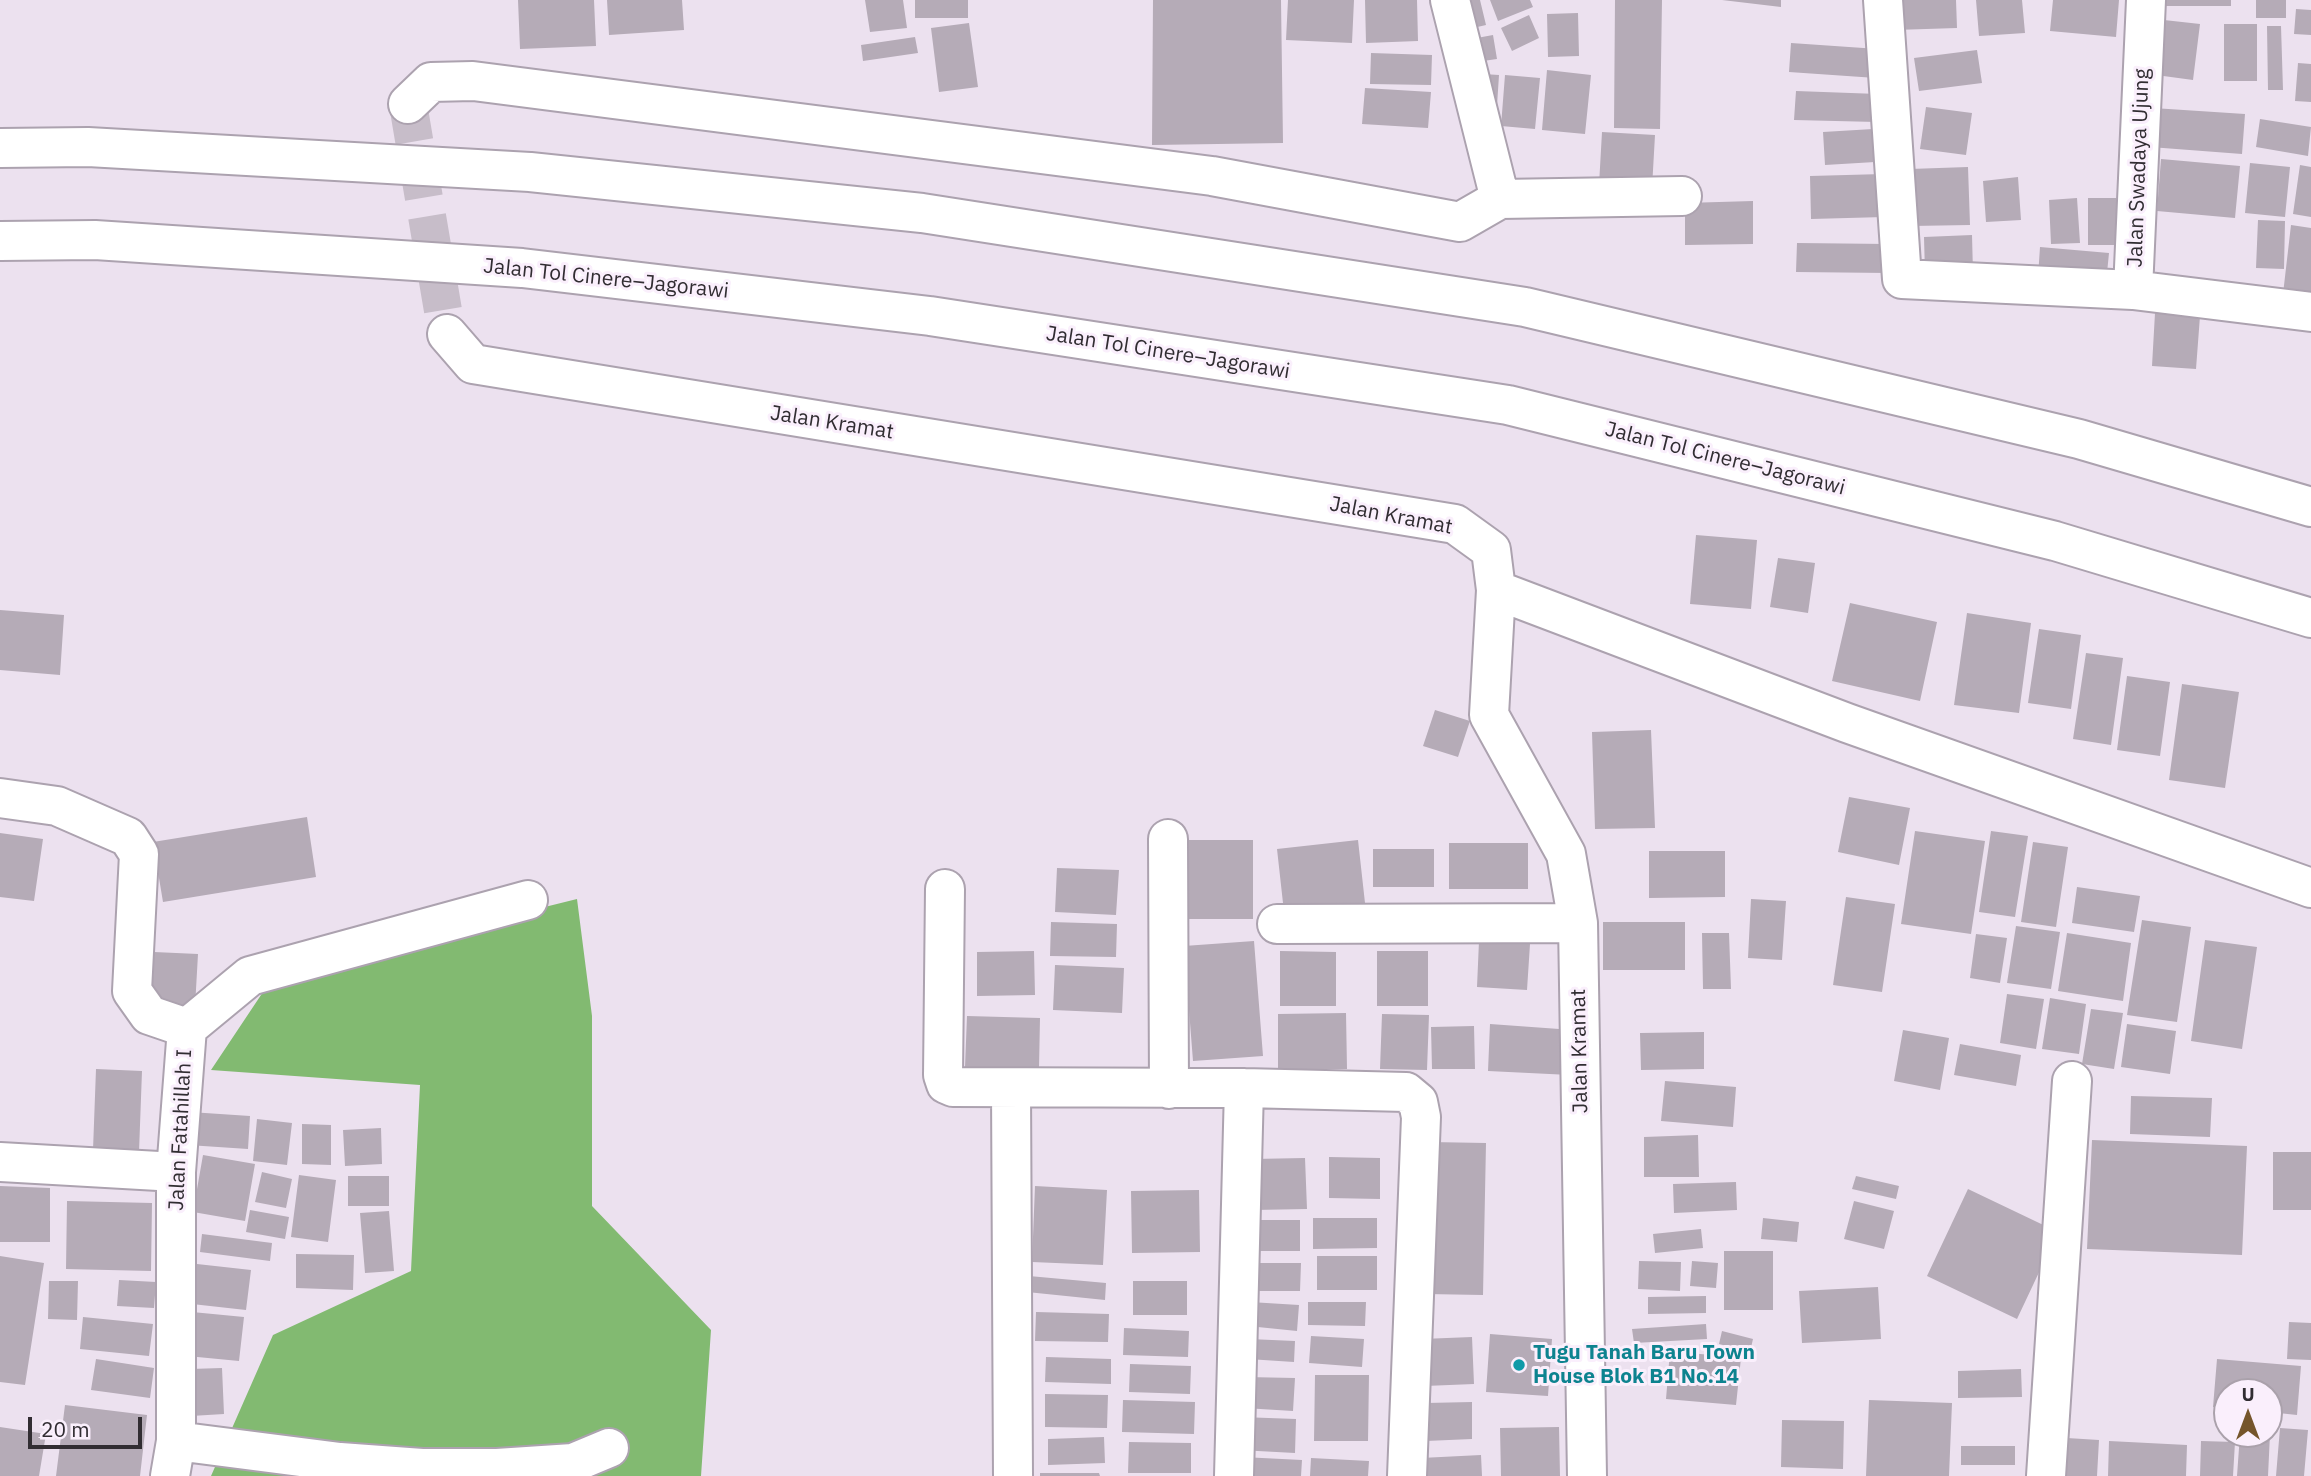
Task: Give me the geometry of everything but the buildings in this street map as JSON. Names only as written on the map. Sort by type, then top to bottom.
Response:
[{"type":"main road","points":[[1450,0],[1500,200]]},
{"type":"main road","points":[[1883,0],[1902,279],[2133,290]]},
{"type":"main road","name":"Jalan Swadaya Ujung","points":[[2146,0],[2133,290],[2307,312]]},
{"type":"main road","points":[[408,104],[431,82],[472,81],[1212,176],[1461,222],[1500,200],[1682,196]]},
{"type":"main road","points":[[0,148],[88,147],[530,172],[922,213],[991,223],[1525,307],[2079,439],[2311,507]]},
{"type":"main road","name":"Jalan Tol Cinere–Jagorawi","points":[[0,241],[95,240],[522,268],[930,316],[1508,405],[2055,541],[2311,618]]},
{"type":"main road","name":"Jalan Kramat","points":[[447,334],[472,365],[1455,524],[1491,550],[1496,590],[1489,715],[1566,854],[1578,923],[1587,1476]]},
{"type":"main road","points":[[1496,590],[1847,723],[2311,888]]},
{"type":"main road","points":[[0,798],[57,806],[128,837],[139,855],[132,991],[149,1015],[187,1028]]},
{"type":"main road","points":[[1168,839],[1169,1089]]},
{"type":"main road","points":[[945,889],[943,1076],[946,1084],[953,1087],[1011,1089],[1244,1088],[1406,1093],[1418,1102],[1421,1117],[1407,1476]]},
{"type":"main road","name":"Jalan Fatahillah I","points":[[173,1458],[176,1172],[187,1028],[250,976],[528,900]]},
{"type":"main road","points":[[1276,924],[1578,923]]},
{"type":"main road","points":[[2046,1476],[2072,1080]]},
{"type":"main road","points":[[1234,1476],[1244,1088]]},
{"type":"main road","points":[[1011,1089],[1013,1476]]},
{"type":"main road","points":[[0,1162],[176,1172]]},
{"type":"main road","points":[[173,1458],[340,1462],[422,1468],[497,1468],[573,1463],[609,1448]]},
{"type":"green space","points":[[577,899],[592,1016],[592,1206],[711,1330],[701,1476],[211,1476],[273,1335],[411,1271],[420,1085],[211,1070],[275,974]]},
{"type":"tunnel","points":[[408,104],[447,334]]},
{"type":"place","name":"Tugu Tanah Baru Town House Blok B1 No.14","points":[[1519,1365]]}]
